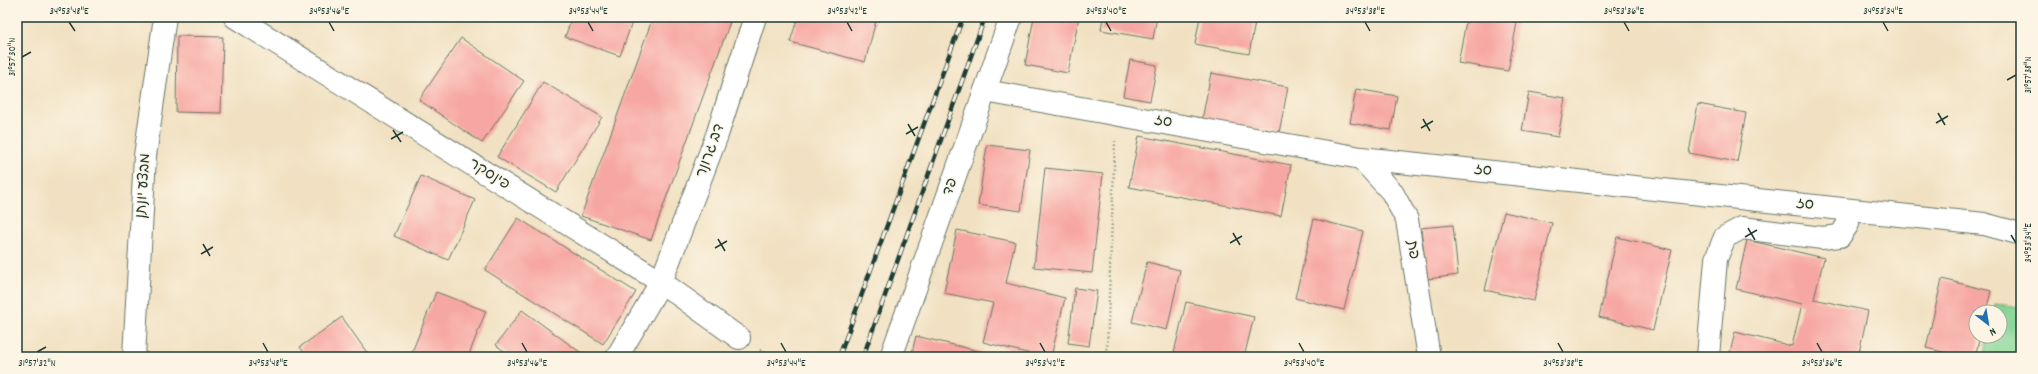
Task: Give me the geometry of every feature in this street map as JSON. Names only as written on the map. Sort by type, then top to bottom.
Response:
[{"type":"street","name":"מבצע יונתן","points":[[134,357],[145,156],[165,17]]},
{"type":"street","name":"פינסקר","points":[[235,17],[661,282],[739,338]]},
{"type":"street","name":"דב גרונר","points":[[617,357],[661,282],[717,135],[755,17]]},
{"type":"street","name":"פד","points":[[891,357],[1011,17]]},
{"type":"street","name":"סז","points":[[985,91],[1361,158],[1984,224],[2021,234]]},
{"type":"street","name":"פת","points":[[1361,158],[1392,192],[1407,220],[1429,357]]},
{"type":"street","points":[[1708,357],[1716,259],[1725,237],[1742,228],[1822,238],[1840,236],[1848,224],[1848,210]]},
{"type":"path","points":[[1104,357],[1107,348],[1116,114]]},
{"type":"green space","points":[[2008,306],[2021,307],[2021,357],[1983,357],[1986,344],[2008,344]]},
{"type":"building","points":[[572,17],[634,17],[620,56],[565,37]]},
{"type":"building","points":[[653,17],[716,17],[730,22],[651,240],[581,216]]},
{"type":"building","points":[[798,17],[877,17],[865,62],[790,42]]},
{"type":"building","points":[[1034,17],[1079,17],[1068,73],[1025,65]]},
{"type":"building","points":[[1103,17],[1157,17],[1153,39],[1101,30]]},
{"type":"building","points":[[1200,17],[1256,17],[1249,54],[1195,44]]},
{"type":"building","points":[[1467,17],[1518,17],[1508,71],[1458,63]]},
{"type":"building","points":[[177,36],[223,37],[221,113],[176,112]]},
{"type":"building","points":[[461,38],[524,81],[482,143],[419,100]]},
{"type":"building","points":[[1130,60],[1157,65],[1150,101],[1123,96]]},
{"type":"building","points":[[1211,73],[1288,87],[1279,133],[1202,120]]},
{"type":"building","points":[[543,82],[602,117],[556,192],[497,157]]},
{"type":"building","points":[[1356,89],[1397,96],[1391,130],[1350,123]]},
{"type":"building","points":[[1529,92],[1565,98],[1558,137],[1522,131]]},
{"type":"building","points":[[1698,104],[1746,113],[1737,162],[1689,153]]},
{"type":"building","points":[[1139,136],[1291,165],[1281,216],[1129,187]]},
{"type":"building","points":[[987,145],[1030,150],[1021,211],[978,205]]},
{"type":"building","points":[[1045,168],[1103,174],[1092,273],[1034,267]]},
{"type":"building","points":[[421,176],[475,200],[448,260],[394,236]]},
{"type":"building","points":[[1504,212],[1552,223],[1534,301],[1485,290]]},
{"type":"building","points":[[518,218],[636,292],[603,344],[485,270]]},
{"type":"building","points":[[1314,219],[1363,231],[1344,310],[1295,298]]},
{"type":"building","points":[[1453,225],[1458,275],[1427,279],[1421,228]]},
{"type":"building","points":[[957,230],[1015,242],[1006,283],[1065,298],[1051,357],[1043,357],[983,342],[993,303],[944,293]]},
{"type":"building","points":[[1617,237],[1672,250],[1653,330],[1599,317]]},
{"type":"building","points":[[1747,240],[1824,258],[1814,299],[1868,311],[1858,357],[1729,357],[1735,332],[1792,346],[1802,304],[1736,289]]},
{"type":"building","points":[[1147,262],[1180,270],[1167,330],[1132,322]]},
{"type":"building","points":[[1942,279],[1991,291],[1988,304],[1968,304],[1968,344],[1978,344],[1975,357],[1964,357],[1926,348]]},
{"type":"building","points":[[1075,288],[1097,291],[1089,346],[1068,343]]},
{"type":"building","points":[[436,292],[486,311],[468,357],[410,357]]},
{"type":"building","points":[[1186,302],[1254,317],[1244,357],[1173,357]]},
{"type":"building","points":[[522,310],[580,352],[576,357],[512,357],[496,345]]},
{"type":"building","points":[[342,317],[370,357],[307,357],[300,347]]},
{"type":"building","points":[[916,336],[983,352],[982,357],[911,357]]},
{"type":"railway","points":[[839,357],[963,17]]},
{"type":"railway","points":[[863,357],[985,17]]}]
